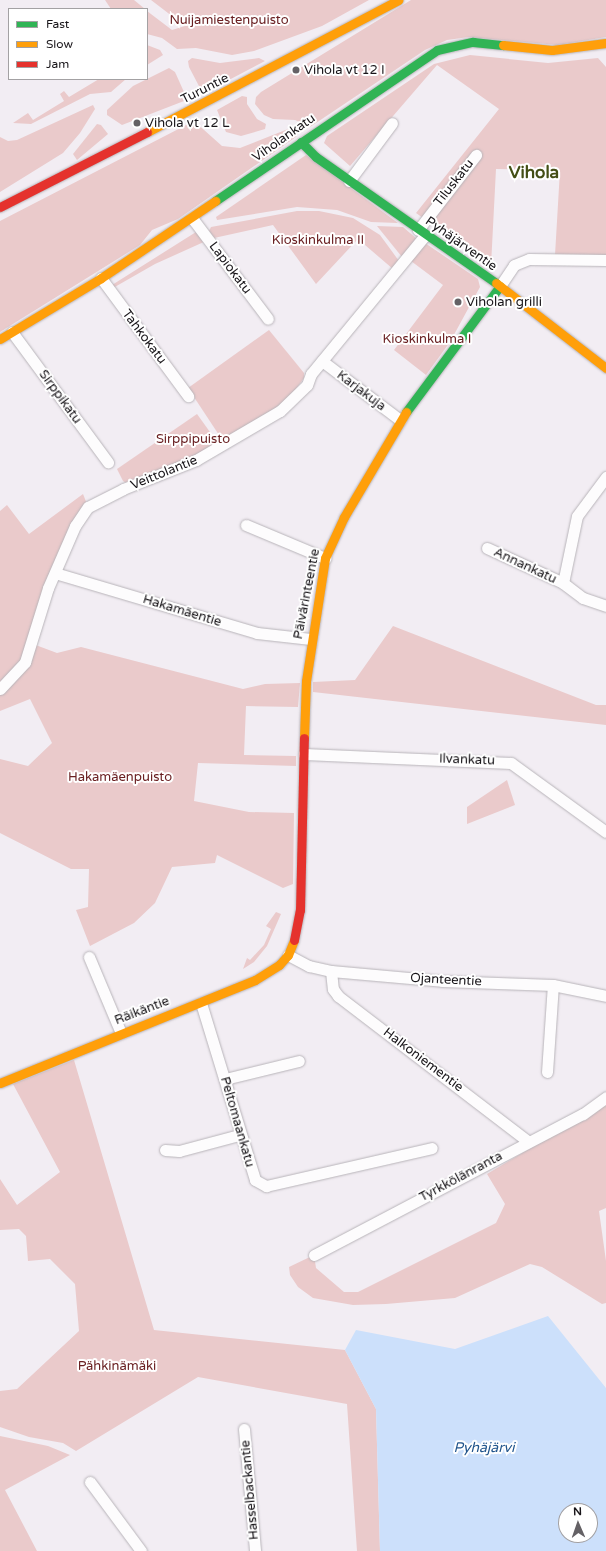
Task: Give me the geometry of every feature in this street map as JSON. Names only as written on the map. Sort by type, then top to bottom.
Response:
[{"type":"main road","name":"Turuntie","points":[[0,207],[234,88],[398,0]]},
{"type":"main road","name":"Viholankatu","points":[[0,339],[101,278],[192,218],[418,60],[456,43],[488,42],[552,50],[606,43]]},
{"type":"main road","name":"Pyhäjärventie","points":[[300,142],[349,181],[500,286],[606,368]]},
{"type":"main road","name":"Päivärinteentie","points":[[288,955],[298,929],[300,910],[304,754],[311,639],[324,558],[344,517],[400,420],[500,286]]},
{"type":"main road","name":"Räikäntie","points":[[0,1083],[255,980],[279,965],[288,955]]},
{"type":"street","points":[[349,181],[392,123]]},
{"type":"street","name":"Tiluskatu","points":[[422,233],[476,155]]},
{"type":"street","name":"Lapiokatu","points":[[192,218],[268,319]]},
{"type":"street","name":"Veittolantie","points":[[0,690],[25,662],[31,638],[55,573],[75,526],[88,507],[123,489],[178,470],[253,429],[296,398],[322,361],[422,233]]},
{"type":"street","points":[[500,286],[514,265],[529,259],[606,260]]},
{"type":"street","name":"Tahkokatu","points":[[101,278],[188,396]]},
{"type":"street","name":"Sirppikatu","points":[[12,332],[108,462]]},
{"type":"street","name":"Karjakuja","points":[[322,361],[400,420]]},
{"type":"street","points":[[563,583],[577,516],[606,477]]},
{"type":"street","points":[[246,525],[324,558]]},
{"type":"street","name":"Annankatu","points":[[487,548],[563,583],[583,598],[606,606]]},
{"type":"street","name":"Hakamäentie","points":[[55,573],[257,633],[311,639]]},
{"type":"street","name":"Ilvankatu","points":[[304,754],[511,763],[606,832]]},
{"type":"street","name":"Ojanteentie","points":[[288,955],[309,966],[331,971],[442,981],[554,985],[606,996]]},
{"type":"street","points":[[89,956],[121,1033]]},
{"type":"street","name":"Halkoniementie","points":[[331,971],[333,989],[338,996],[529,1142]]},
{"type":"street","points":[[548,1072],[554,985]]},
{"type":"street","name":"Peltomaankatu","points":[[201,1003],[225,1079],[239,1135],[252,1176],[266,1186],[432,1148]]},
{"type":"street","points":[[225,1079],[299,1061]]},
{"type":"street","name":"Tyrkkölänranta","points":[[314,1255],[583,1114],[606,1097]]},
{"type":"street","points":[[165,1150],[179,1151],[239,1135]]},
{"type":"street","name":"Hasselbackantie","points":[[244,1429],[255,1551]]},
{"type":"street","points":[[90,1482],[142,1551]]},
{"type":"green space","points":[[105,0],[134,0],[144,8],[110,8]]},
{"type":"green space","name":"Nuijamiestenpuisto","points":[[151,0],[369,0],[322,26],[254,51],[232,55],[196,48],[177,49],[162,38],[148,34],[148,12],[172,30],[185,26]]},
{"type":"green space","points":[[411,0],[606,0],[606,37],[558,45],[469,37],[447,40],[425,50],[310,127],[295,120],[273,119],[264,115],[255,104],[256,97],[261,92]]},
{"type":"green space","points":[[148,45],[160,50],[163,55],[148,64]]},
{"type":"green space","points":[[470,55],[548,63],[598,58],[606,67],[606,256],[555,255],[560,170],[496,169],[491,266],[416,213],[499,109],[437,65],[350,166],[324,143],[327,136],[434,64]]},
{"type":"green space","points":[[192,58],[220,63],[259,58],[265,61],[208,91],[200,88],[189,67],[188,61]]},
{"type":"green space","points":[[169,68],[175,72],[184,92],[184,101],[122,125],[107,115],[107,110],[133,86],[148,80],[148,78]]},
{"type":"green space","points":[[97,80],[125,80],[111,92],[90,94],[31,124],[13,123],[28,113],[33,120],[64,101],[60,94],[64,91],[69,97]]},
{"type":"green space","points":[[242,96],[247,97],[247,104],[257,119],[266,124],[265,129],[241,136],[226,132],[217,110]]},
{"type":"green space","points":[[93,105],[95,109],[80,133],[63,153],[0,192],[0,137],[8,141],[17,140]]},
{"type":"green space","points":[[194,121],[222,146],[240,148],[288,129],[300,130],[296,137],[178,219],[152,230],[140,245],[0,332],[0,221]]},
{"type":"green space","points":[[97,124],[101,125],[108,134],[77,160],[73,154]]},
{"type":"green space","points":[[306,155],[398,223],[371,222],[337,210],[297,207],[217,220],[216,217]]},
{"type":"green space","name":"Kioskinkulma II","points":[[297,211],[319,211],[353,218],[380,235],[399,261],[393,269],[358,239],[316,284],[273,225],[214,238],[209,231],[211,227]]},
{"type":"green space","points":[[377,226],[403,227],[417,239],[402,257]]},
{"type":"green space","points":[[196,232],[206,241],[155,264],[113,288],[112,285]]},
{"type":"green space","name":"Kioskinkulma I","points":[[425,243],[478,279],[480,287],[450,342],[426,375],[394,350],[443,285],[411,261]]},
{"type":"green space","points":[[269,330],[304,373],[304,378],[287,401],[225,438],[219,435],[188,388]]},
{"type":"green space","name":"Sirppipuisto","points":[[197,414],[215,439],[212,449],[126,483],[123,481],[117,469]]},
{"type":"green space","points":[[83,494],[87,504],[23,661],[0,686],[0,511],[7,505],[29,534]]},
{"type":"green space","points":[[393,626],[596,705],[606,705],[606,725],[313,692],[313,682],[355,680]]},
{"type":"green space","name":"Hakamäenpuisto","points":[[33,644],[57,653],[81,647],[243,689],[265,684],[300,683],[298,707],[246,706],[244,755],[296,756],[296,766],[198,763],[194,801],[249,812],[294,813],[293,884],[283,888],[217,855],[215,863],[172,867],[155,903],[134,923],[90,946],[76,910],[88,907],[89,869],[71,869],[0,833],[0,759],[28,766],[52,743],[30,699],[0,711],[0,694]]},
{"type":"green space","points":[[507,780],[515,805],[467,824],[467,807]]},
{"type":"green space","points":[[276,912],[281,914],[267,946],[254,962],[243,969],[247,958],[250,960],[264,945],[271,929],[266,926]]},
{"type":"green space","name":"Pähkinämäki","points":[[74,1060],[154,1330],[345,1350],[376,1409],[380,1551],[357,1551],[347,1404],[198,1377],[76,1451],[63,1443],[29,1437],[0,1427],[0,1391],[17,1389],[79,1331],[75,1284],[50,1259],[28,1261],[26,1236],[19,1229],[0,1230],[0,1179],[17,1205],[60,1172],[13,1084]]},
{"type":"green space","points":[[606,1103],[606,1208],[599,1211],[606,1261],[606,1303],[602,1304],[542,1267],[530,1264],[455,1298],[386,1304],[353,1305],[313,1298],[298,1287],[290,1275],[289,1267],[314,1255],[316,1268],[344,1292],[358,1292],[496,1223],[505,1204],[487,1174]]},
{"type":"green space","points":[[0,1436],[48,1446],[70,1455],[5,1490],[37,1551],[0,1551]]},
{"type":"water","name":"Pyhäjärvi","points":[[548,1316],[606,1388],[606,1551],[380,1551],[376,1409],[345,1350],[356,1330],[455,1349]]},
{"type":"traffic: fast","points":[[215,201],[437,50],[473,42],[503,45]]},
{"type":"traffic: fast","points":[[301,142],[316,157],[496,283]]},
{"type":"traffic: fast","points":[[406,412],[500,286]]},
{"type":"traffic: slow","points":[[147,132],[398,0]]},
{"type":"traffic: slow","points":[[503,45],[552,50],[606,43]]},
{"type":"traffic: slow","points":[[0,339],[101,278],[215,201]]},
{"type":"traffic: slow","points":[[496,283],[606,368]]},
{"type":"traffic: slow","points":[[304,738],[306,681],[325,558],[344,517],[406,412]]},
{"type":"traffic: slow","points":[[0,1083],[255,980],[279,965],[288,955],[294,940]]},
{"type":"traffic: jam","points":[[0,207],[147,132]]},
{"type":"traffic: jam","points":[[294,940],[300,910],[304,738]]},
{"type":"place","name":"Vihola vt 12 I","points":[[296,70]]},
{"type":"place","name":"Vihola vt 12 L","points":[[137,123]]},
{"type":"place","name":"Viholan grilli","points":[[458,302]]},
{"type":"district","name":"Vihola","points":[[534,173]]}]
